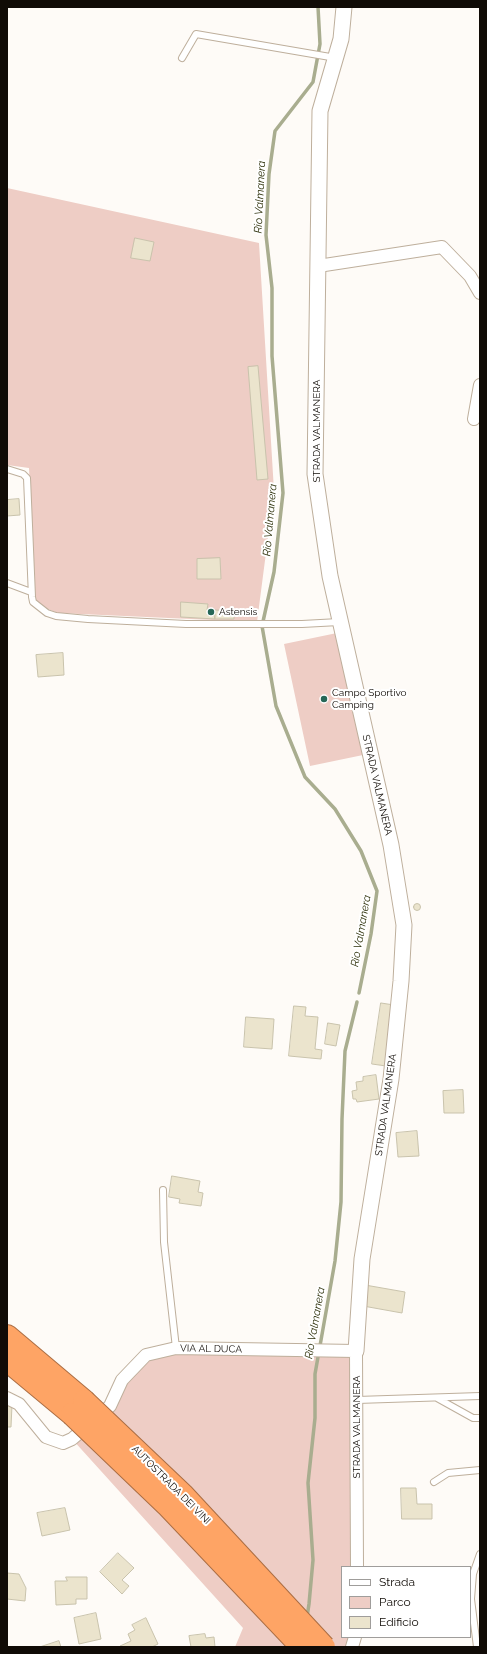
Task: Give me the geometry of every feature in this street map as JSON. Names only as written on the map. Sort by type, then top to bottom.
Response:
[{"type":"highway","name":"AUTOSTRADA DEI VINI","points":[[7,1336],[78,1407],[167,1505],[302,1647]]},
{"type":"highway","name":"AUTOSTRADA DEI VINI","points":[[7,1360],[78,1407],[183,1495],[324,1647]]},
{"type":"street","name":"STRADA VALMANERA","points":[[344,7],[341,39],[330,57],[320,111],[315,474],[330,576],[390,845],[404,925],[402,981],[391,1079],[362,1259],[356,1351],[358,1566]]},
{"type":"street","points":[[318,266],[442,247],[470,276],[480,293]]},
{"type":"street","points":[[474,418],[480,385]]},
{"type":"street","name":"VIA AL DUCA","points":[[7,1398],[19,1404],[46,1437],[63,1443],[72,1439],[110,1406],[122,1380],[146,1355],[176,1348],[356,1351]]},
{"type":"lane","points":[[182,58],[196,34],[330,57]]},
{"type":"lane","points":[[7,469],[23,474],[27,478],[31,592],[34,602],[40,608],[56,616],[186,624],[341,622]]},
{"type":"lane","points":[[7,583],[31,592]]},
{"type":"lane","points":[[163,1190],[164,1242],[176,1348]]},
{"type":"lane","points":[[357,1400],[480,1396]]},
{"type":"lane","points":[[436,1397],[473,1418],[480,1418]]},
{"type":"lane","points":[[434,1482],[448,1473],[480,1470]]},
{"type":"lane","points":[[478,1647],[471,1599],[473,1574],[480,1554]]},
{"type":"green space","points":[[7,188],[259,243],[274,491],[257,622],[58,613],[45,608],[34,598],[29,468],[7,465]]},
{"type":"green space","name":"Campo Sportivo Camping","points":[[337,633],[363,755],[310,766],[284,644]]},
{"type":"green space","points":[[176,1348],[356,1351],[357,1566],[341,1566],[341,1638],[355,1638],[352,1647],[235,1647],[243,1628],[72,1439],[110,1406],[146,1355]]},
{"type":"building","points":[[135,238],[154,242],[150,261],[131,258]]},
{"type":"building","points":[[258,366],[268,479],[257,480],[248,367]]},
{"type":"building","points":[[19,499],[20,515],[7,516],[7,500]]},
{"type":"building","points":[[220,558],[221,579],[197,579],[197,559]]},
{"type":"building","points":[[181,602],[208,604],[207,610],[215,610],[215,619],[181,617]]},
{"type":"building","points":[[215,610],[234,611],[234,619],[215,619]]},
{"type":"building","points":[[63,653],[64,675],[38,677],[36,655]]},
{"type":"building","points":[[417,904],[420,907],[417,910],[414,907]]},
{"type":"building","points":[[381,1003],[394,1005],[386,1066],[372,1064]]},
{"type":"building","points":[[294,1006],[306,1007],[305,1016],[318,1017],[315,1049],[322,1050],[321,1059],[289,1056]]},
{"type":"building","points":[[246,1017],[274,1019],[272,1049],[244,1047]]},
{"type":"building","points":[[328,1023],[340,1025],[336,1046],[325,1044]]},
{"type":"building","points":[[376,1075],[379,1099],[357,1102],[356,1099],[353,1099],[352,1091],[357,1090],[356,1082],[363,1081],[363,1077]]},
{"type":"building","points":[[463,1090],[464,1113],[444,1113],[443,1091]]},
{"type":"building","points":[[417,1131],[419,1156],[398,1157],[396,1133]]},
{"type":"building","points":[[172,1176],[200,1181],[198,1192],[203,1193],[201,1206],[179,1203],[180,1199],[169,1197]]},
{"type":"building","points":[[365,1285],[405,1292],[402,1313],[363,1306]]},
{"type":"building","points":[[7,1405],[12,1405],[11,1427],[7,1427]]},
{"type":"building","points":[[401,1488],[416,1488],[417,1504],[432,1504],[432,1519],[402,1519]]},
{"type":"building","points":[[65,1508],[70,1530],[42,1536],[37,1513]]},
{"type":"building","points":[[118,1553],[134,1568],[122,1580],[129,1586],[122,1594],[100,1572]]},
{"type":"building","points":[[7,1573],[19,1574],[26,1588],[25,1601],[7,1599]]},
{"type":"building","points":[[66,1577],[87,1577],[87,1599],[76,1599],[76,1604],[56,1605],[55,1581],[67,1581]]},
{"type":"building","points":[[96,1613],[101,1639],[79,1644],[74,1618]]},
{"type":"building","points":[[146,1618],[158,1644],[152,1647],[120,1647],[131,1641],[128,1634],[135,1630],[132,1625]]},
{"type":"building","points":[[205,1634],[206,1638],[214,1637],[215,1647],[191,1647],[189,1636]]},
{"type":"building","points":[[59,1641],[61,1647],[40,1647]]},
{"type":"waterway","name":"Rio Valmanera","points":[[318,7],[320,44],[313,82],[275,131],[269,174],[266,235],[272,288],[272,356],[283,493],[274,572],[262,626],[276,706],[305,777],[335,809],[361,851],[377,891],[371,934],[359,993]]},
{"type":"waterway","name":"Rio Valmanera","points":[[307,1617],[313,1560],[308,1483],[315,1418],[315,1374],[335,1261],[341,1202],[345,1051],[357,1002]]},
{"type":"place","name":"Astensis","points":[[211,612]]},
{"type":"place","name":"Campo Sportivo Camping","points":[[324,699]]}]
